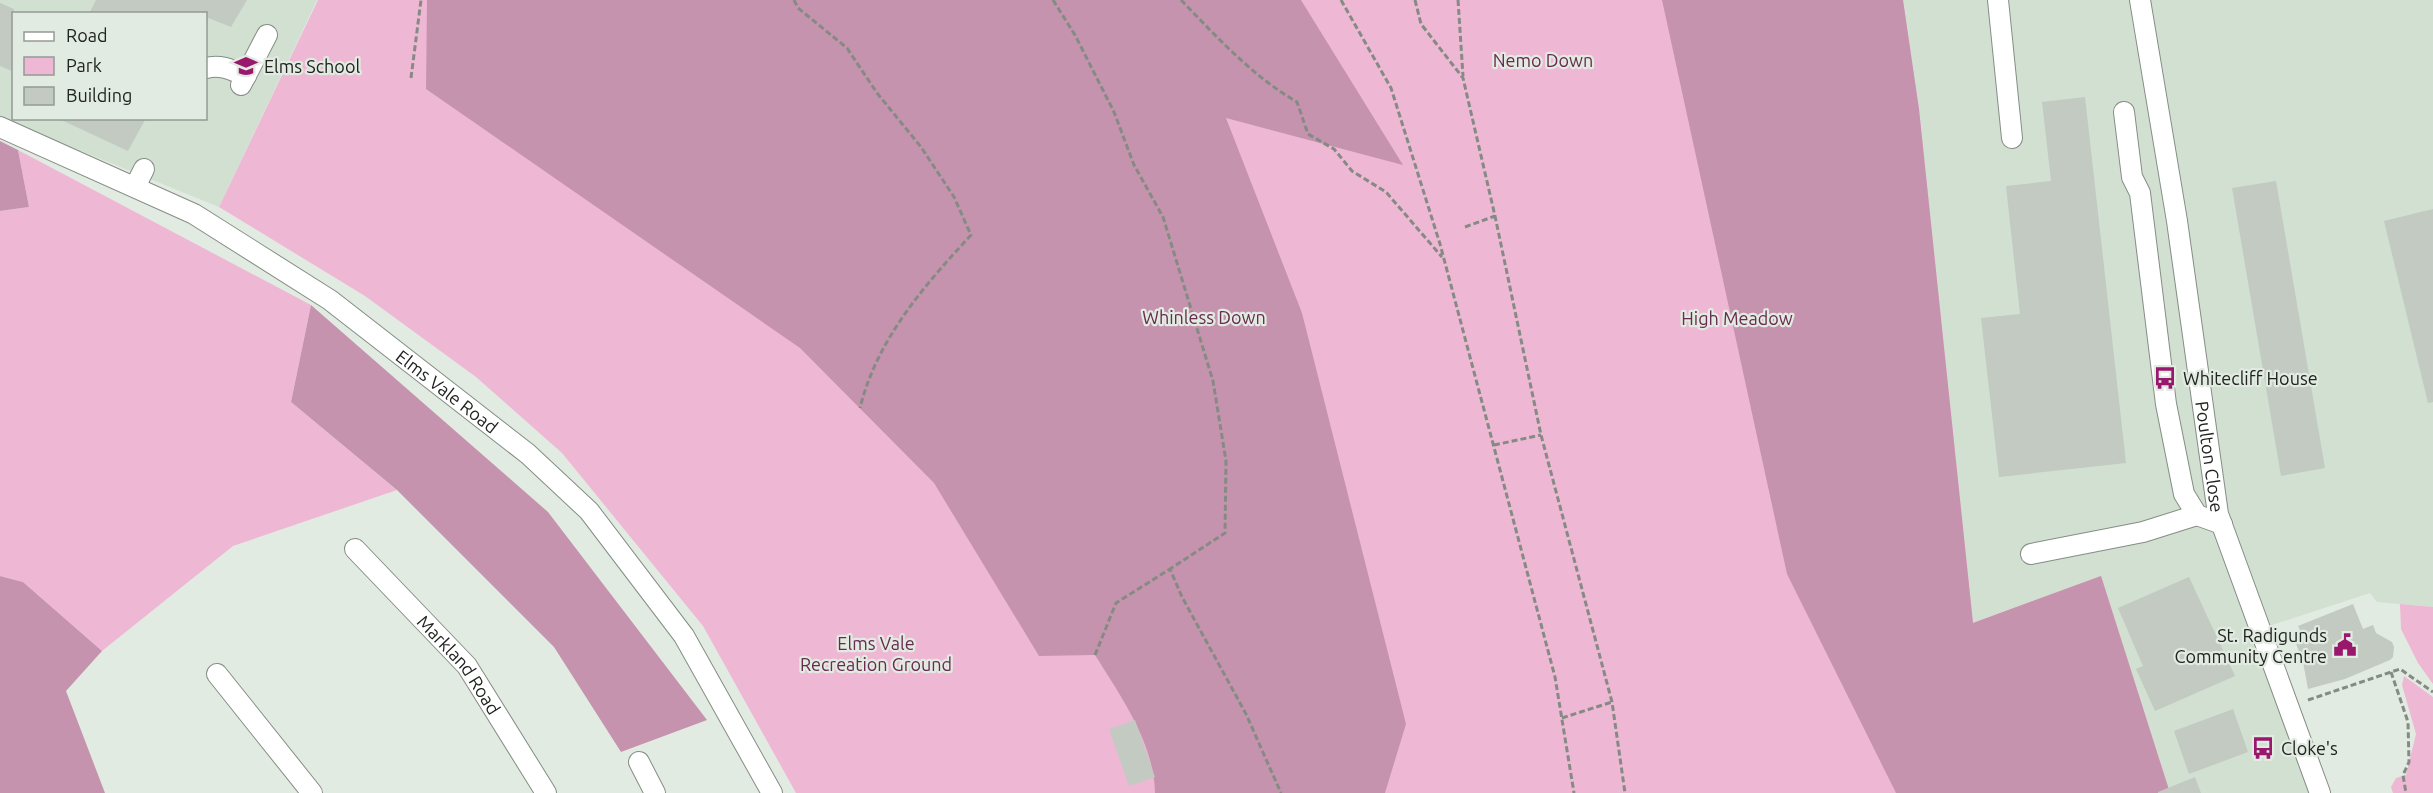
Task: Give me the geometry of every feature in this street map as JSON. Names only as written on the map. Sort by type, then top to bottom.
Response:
[{"type":"street","points":[[1998,0],[2012,138]]},
{"type":"street","name":"Poulton Close","points":[[2140,0],[2176,221],[2218,514],[2320,793]]},
{"type":"street","points":[[207,69],[218,66],[228,68],[243,81],[267,35]]},
{"type":"street","points":[[2124,112],[2132,177],[2140,193],[2166,404],[2184,495],[2197,515]]},
{"type":"street","name":"Elms Vale Road","points":[[0,127],[135,187],[180,198],[194,214],[330,300],[528,454],[589,511],[684,636],[772,793]]},
{"type":"street","points":[[135,187],[144,169]]},
{"type":"street","points":[[2031,554],[2142,532],[2197,515],[2222,524]]},
{"type":"street","name":"Markland Road","points":[[355,549],[467,666],[546,793]]},
{"type":"street","points":[[217,674],[312,793]]},
{"type":"street","points":[[639,762],[655,793]]},
{"type":"path","points":[[411,78],[421,0]]},
{"type":"path","points":[[794,0],[798,8],[847,48],[877,93],[921,147],[954,197],[970,235],[930,279],[887,338],[866,383],[860,408]]},
{"type":"path","points":[[1053,0],[1075,35],[1114,112],[1134,165],[1163,217],[1213,381],[1226,461],[1225,533],[1116,603],[1095,655]]},
{"type":"path","points":[[1181,0],[1271,88],[1297,102],[1308,134],[1334,148],[1352,171],[1386,192],[1443,258]]},
{"type":"path","points":[[1341,0],[1390,88],[1443,258],[1556,676],[1574,793]]},
{"type":"path","points":[[1415,0],[1421,24],[1463,78]]},
{"type":"path","points":[[1458,0],[1463,78],[1495,216],[1541,435],[1612,702],[1625,793]]},
{"type":"path","points":[[1465,226],[1495,216]]},
{"type":"path","points":[[1494,445],[1541,435]]},
{"type":"path","points":[[1170,569],[1182,597],[1246,714],[1281,793]]},
{"type":"path","points":[[2308,700],[2400,669],[2433,692]]},
{"type":"path","points":[[2391,672],[2408,722],[2409,762],[2403,775],[2406,793]]},
{"type":"path","points":[[1562,718],[1612,702]]},
{"type":"shaded area","name":"Elms School","points":[[0,0],[317,0],[219,207],[0,118]]},
{"type":"shaded area","points":[[1903,0],[2433,0],[2433,607],[2377,602],[2370,593],[2254,631],[2316,793],[2170,793],[1973,624],[1919,109]]},
{"type":"green space","points":[[318,0],[1903,0],[1919,109],[1973,623],[2101,576],[2170,793],[796,793],[703,626],[562,453],[476,377],[365,296],[219,207]]},
{"type":"green space","name":"Whinless Down","points":[[427,0],[1301,0],[1403,165],[1226,118],[1302,313],[1406,724],[1385,793],[1155,793],[1149,756],[1142,738],[1125,704],[1095,655],[1039,656],[934,483],[800,348],[426,89]]},
{"type":"green space","name":"High Meadow","points":[[1662,0],[1903,0],[1919,109],[1973,623],[2101,576],[2170,793],[1896,793],[1787,574]]},
{"type":"green space","points":[[0,141],[18,150],[29,207],[0,211]]},
{"type":"green space","points":[[18,150],[311,305],[291,402],[397,490],[233,546],[102,651],[23,582],[0,576],[0,211],[29,207]]},
{"type":"green space","points":[[311,305],[548,512],[707,720],[621,752],[554,647],[397,490],[291,402]]},
{"type":"green space","points":[[0,576],[23,582],[102,651],[66,691],[105,793],[0,793]]},
{"type":"green space","points":[[2400,604],[2433,607],[2433,684],[2418,663],[2401,629]]},
{"type":"green space","points":[[2404,676],[2433,697],[2433,793],[2393,793],[2391,787],[2396,778],[2406,775],[2416,734],[2402,685]]},
{"type":"building","points":[[96,0],[247,0],[231,27],[207,17],[207,12],[90,12]]},
{"type":"building","points":[[0,3],[14,9],[14,12],[12,12],[12,71],[0,66]]},
{"type":"building","points":[[2085,97],[2126,463],[1999,477],[1981,318],[2020,314],[2006,186],[2051,181],[2042,102]]},
{"type":"building","points":[[61,120],[145,120],[128,151]]},
{"type":"building","points":[[2276,181],[2325,468],[2281,476],[2232,188]]},
{"type":"building","points":[[2433,209],[2433,402],[2428,403],[2384,221]]},
{"type":"building","points":[[2189,577],[2235,676],[2155,711],[2136,669],[2143,666],[2118,608]]},
{"type":"building","name":"St. Radigunds Community Centre","points":[[2353,604],[2363,629],[2373,625],[2376,633],[2392,642],[2393,657],[2345,679],[2308,689],[2303,662],[2292,633],[2300,630],[2298,626]]},
{"type":"building","points":[[2233,709],[2248,752],[2189,774],[2174,731]]},
{"type":"building","points":[[1135,720],[1155,777],[1129,786],[1109,729]]},
{"type":"building","points":[[2195,777],[2201,793],[2158,793],[2158,792]]},
{"type":"place","name":"Elms School","points":[[246,66]]},
{"type":"place","name":"Whitecliff House","points":[[2165,378]]},
{"type":"place","name":"St. Radigunds Community Centre","points":[[2345,645]]},
{"type":"place","name":"Cloke's","points":[[2263,748]]},
{"type":"park label","name":"Nemo Down","points":[[1543,60]]},
{"type":"park label","name":"Elms Vale Recreation Ground","points":[[876,653]]}]
